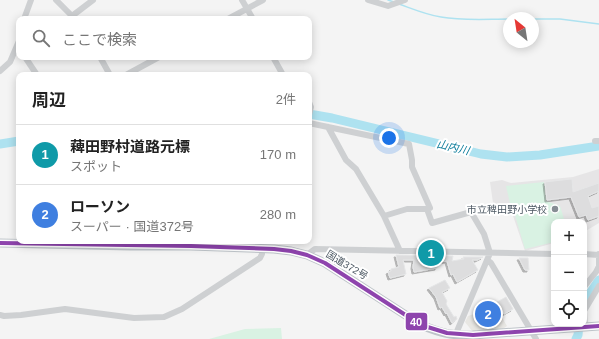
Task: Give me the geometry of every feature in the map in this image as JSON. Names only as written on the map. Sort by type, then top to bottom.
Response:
[{"type":"highway","name":"国道372号","points":[[0,243],[16,243]]},
{"type":"highway","name":"国道372号","points":[[84,244],[262,249],[291,251],[307,255],[325,263],[422,325],[454,337],[533,335],[571,327]]},
{"type":"highway","name":"国道372号","points":[[587,327],[599,326]]},
{"type":"street","points":[[25,16],[31,0]]},
{"type":"street","points":[[56,0],[72,16]]},
{"type":"street","points":[[74,16],[94,0]]},
{"type":"street","points":[[242,0],[251,16]]},
{"type":"street","points":[[233,16],[263,0]]},
{"type":"street","points":[[368,0],[388,6],[405,0]]},
{"type":"street","points":[[0,71],[10,62],[16,51]]},
{"type":"street","points":[[27,60],[35,72]]},
{"type":"street","points":[[102,60],[108,72]]},
{"type":"street","points":[[132,72],[154,60]]},
{"type":"street","points":[[275,60],[281,72]]},
{"type":"street","points":[[312,124],[408,144],[412,167],[430,208],[427,209],[432,223],[471,212],[484,234],[490,253],[454,337]]},
{"type":"street","points":[[328,127],[346,160],[356,168],[384,216],[400,251]]},
{"type":"street","points":[[384,216],[407,210],[427,209]]},
{"type":"street","points":[[0,315],[16,315],[65,309],[134,318],[164,318],[182,309],[260,258],[262,249]]},
{"type":"street","points":[[307,255],[315,249],[551,254]]},
{"type":"street","points":[[587,254],[599,254],[596,272],[587,283]]},
{"type":"street","points":[[487,260],[491,264],[533,335]]},
{"type":"street","points":[[587,306],[599,286]]},
{"type":"shaded area","name":"市立稗田野小学校","points":[[599,169],[599,223],[587,230],[587,219],[551,219],[551,244],[525,251],[510,207],[494,210],[490,182],[502,180],[511,183],[573,177]]},
{"type":"shaded area","points":[[493,302],[507,326],[501,330],[473,332],[465,322],[468,316],[477,313]]},
{"type":"green space","points":[[544,182],[546,201],[560,206],[564,219],[551,219],[551,243],[525,249],[514,212],[512,212],[506,186]]},
{"type":"green space","points":[[281,328],[282,339],[209,339],[245,329]]},
{"type":"building","points":[[572,179],[573,192],[599,183],[599,191],[588,196],[592,208],[599,206],[599,216],[588,220],[586,215],[579,217],[571,197],[547,200],[545,182]]},
{"type":"building","points":[[396,255],[453,256],[452,261],[464,259],[463,257],[483,257],[477,260],[472,260],[478,270],[457,282],[453,274],[451,275],[447,261],[437,262],[437,268],[414,272],[414,260],[403,260],[406,274],[390,278],[388,272],[391,271],[391,269],[399,267]]},
{"type":"building","points":[[519,258],[528,258],[529,270],[525,270]]},
{"type":"building","points":[[445,280],[450,288],[442,292],[447,301],[446,304],[454,317],[456,316],[457,319],[452,323],[447,313],[446,314],[442,307],[440,308],[436,297],[429,288]]},
{"type":"building","points":[[506,297],[513,309],[504,314],[497,302]]},
{"type":"building","points":[[495,309],[495,317],[482,318],[482,310]]},
{"type":"waterway","points":[[388,0],[394,2]]},
{"type":"waterway","points":[[399,4],[430,15],[449,18],[503,19]]},
{"type":"waterway","points":[[539,19],[560,19],[599,24]]},
{"type":"waterway","name":"山内川","points":[[312,115],[481,154],[507,157],[540,155],[599,146]]},
{"type":"waterway","name":"山内川","points":[[0,144],[16,141]]},
{"type":"waterway","points":[[587,298],[599,280]]},
{"type":"waterway","points":[[576,339],[579,327]]},
{"type":"transit line","name":"40","points":[[0,243],[16,243]]},
{"type":"transit line","name":"40","points":[[64,244],[191,246],[291,251],[307,255],[325,263],[421,325],[447,333],[473,335],[599,326]]},
{"type":"place","name":"市立稗田野小学校","points":[[555,209]]},
{"type":"place","name":"薭田野村道路元標","points":[[431,253]]},
{"type":"place","name":"ローソン","points":[[488,314]]}]
